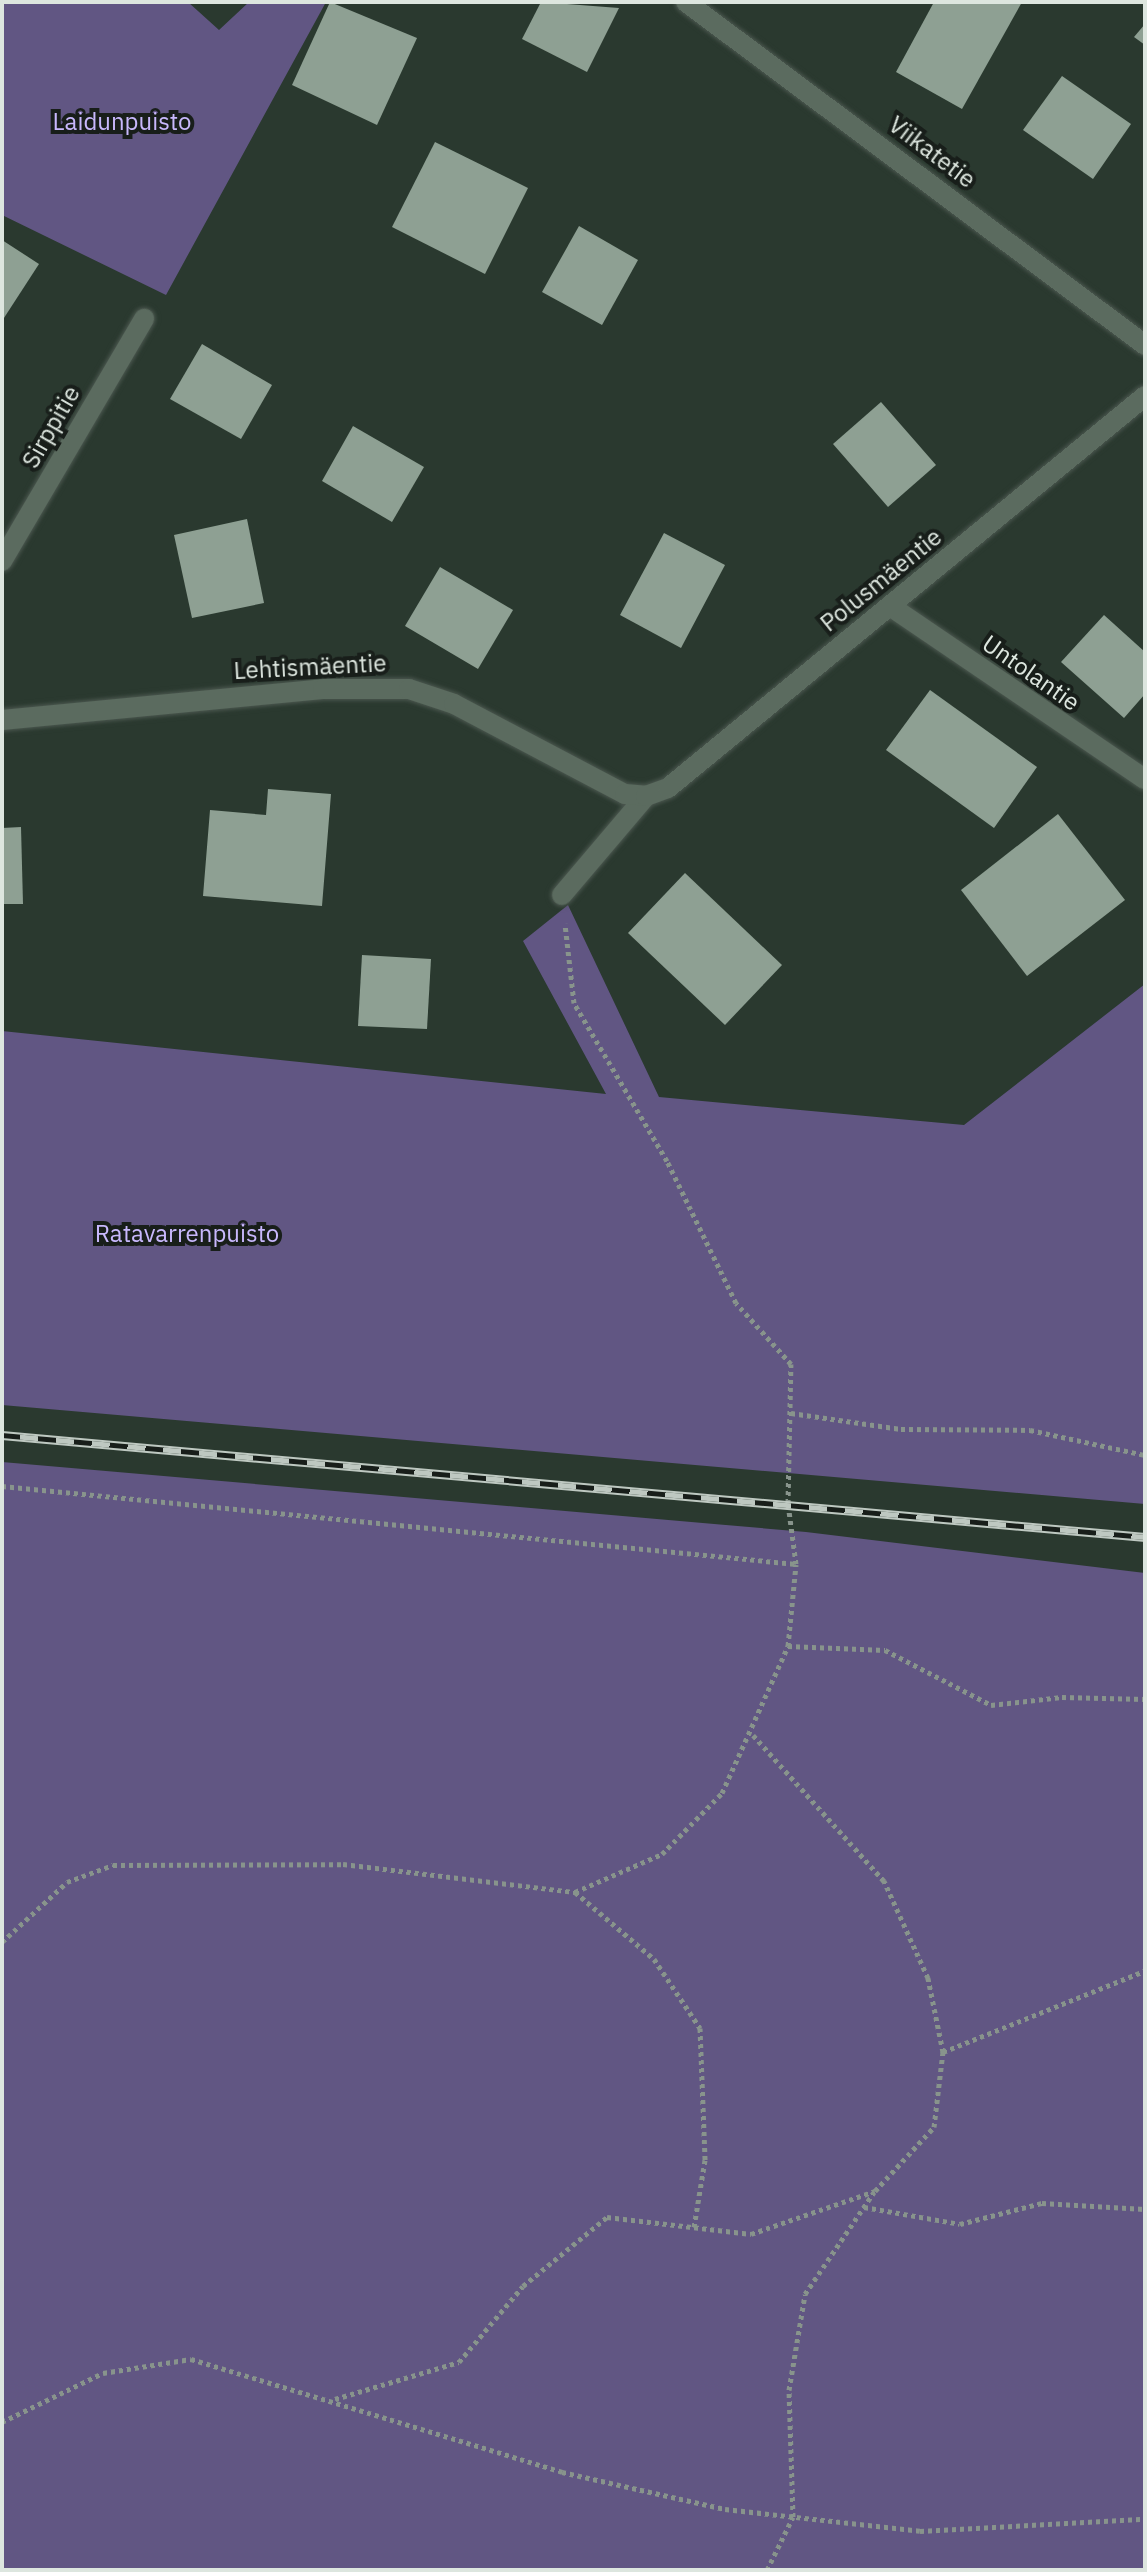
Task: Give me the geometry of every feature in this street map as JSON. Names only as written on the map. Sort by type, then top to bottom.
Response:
[{"type":"street","name":"Viikatetie","points":[[686,2],[1145,345]]},
{"type":"street","name":"Sirppitie","points":[[2,561],[144,319]]},
{"type":"street","name":"Polusmäentie","points":[[646,796],[668,788],[1145,396]]},
{"type":"street","name":"Untolantie","points":[[890,606],[1145,779]]},
{"type":"street","name":"Lehtismäentie","points":[[2,720],[323,689],[409,689],[454,704],[625,794],[646,796]]},
{"type":"street","points":[[562,895],[646,796]]},
{"type":"path","points":[[2,1942],[67,1882],[113,1865],[343,1864],[575,1892],[662,1854],[722,1793],[752,1735],[788,1646],[796,1564],[788,1503],[791,1364],[736,1303],[667,1161],[574,1003],[562,895]]},
{"type":"path","points":[[791,1413],[901,1429],[1030,1430],[1145,1455]]},
{"type":"path","points":[[2,1486],[796,1564]]},
{"type":"path","points":[[788,1646],[885,1650],[991,1705],[1062,1697],[1145,1699]]},
{"type":"path","points":[[752,1735],[884,1881],[928,1978],[943,2052],[934,2127],[875,2191],[805,2294],[789,2390],[793,2517],[767,2570]]},
{"type":"path","points":[[575,1892],[654,1959],[700,2028],[705,2160],[694,2227]]},
{"type":"path","points":[[943,2052],[1145,1971]]},
{"type":"path","points":[[334,2399],[459,2362],[523,2286],[607,2217],[751,2234],[875,2191]]},
{"type":"path","points":[[864,2207],[960,2224],[1042,2203],[1145,2209]]},
{"type":"path","points":[[2,2422],[142,2362],[191,2359],[334,2399],[562,2472],[793,2517],[920,2531],[1145,2519]]},
{"type":"green space","name":"Laidunpuisto","points":[[2,2],[188,2],[219,30],[249,2],[326,2],[166,295],[2,215]]},
{"type":"green space","name":"Ratavarrenpuisto","points":[[568,905],[659,1097],[964,1125],[1145,984],[1145,1504],[2,1405],[2,1031],[606,1094],[523,941]]},
{"type":"green space","points":[[2,1462],[806,1532],[1145,1573],[1145,2570],[2,2570]]},
{"type":"building","points":[[330,2],[417,38],[377,125],[292,85]]},
{"type":"building","points":[[541,2],[619,8],[587,72],[522,39]]},
{"type":"building","points":[[934,2],[1022,2],[962,109],[896,72]]},
{"type":"building","points":[[1145,24],[1145,45],[1134,37]]},
{"type":"building","points":[[1062,76],[1131,124],[1093,179],[1023,130]]},
{"type":"building","points":[[435,142],[528,188],[485,274],[392,227]]},
{"type":"building","points":[[579,226],[638,260],[602,325],[542,292]]},
{"type":"building","points":[[2,240],[39,264],[2,321]]},
{"type":"building","points":[[202,344],[272,385],[241,439],[170,399]]},
{"type":"building","points":[[881,402],[936,465],[888,507],[833,444]]},
{"type":"building","points":[[353,426],[424,467],[392,522],[322,481]]},
{"type":"building","points":[[247,519],[264,603],[192,618],[174,535]]},
{"type":"building","points":[[664,533],[725,565],[681,648],[620,615]]},
{"type":"building","points":[[440,567],[513,610],[478,669],[405,626]]},
{"type":"building","points":[[1104,615],[1145,652],[1145,694],[1124,718],[1061,662]]},
{"type":"building","points":[[930,690],[1037,767],[994,828],[886,750]]},
{"type":"building","points":[[268,789],[331,794],[322,906],[203,896],[210,810],[266,815]]},
{"type":"building","points":[[1058,814],[1125,900],[1027,976],[961,890]]},
{"type":"building","points":[[21,827],[23,904],[2,904],[2,828]]},
{"type":"building","points":[[685,873],[782,965],[725,1025],[628,933]]},
{"type":"building","points":[[362,955],[431,959],[427,1029],[358,1026]]},
{"type":"railway","points":[[2,1435],[1145,1537]]}]
